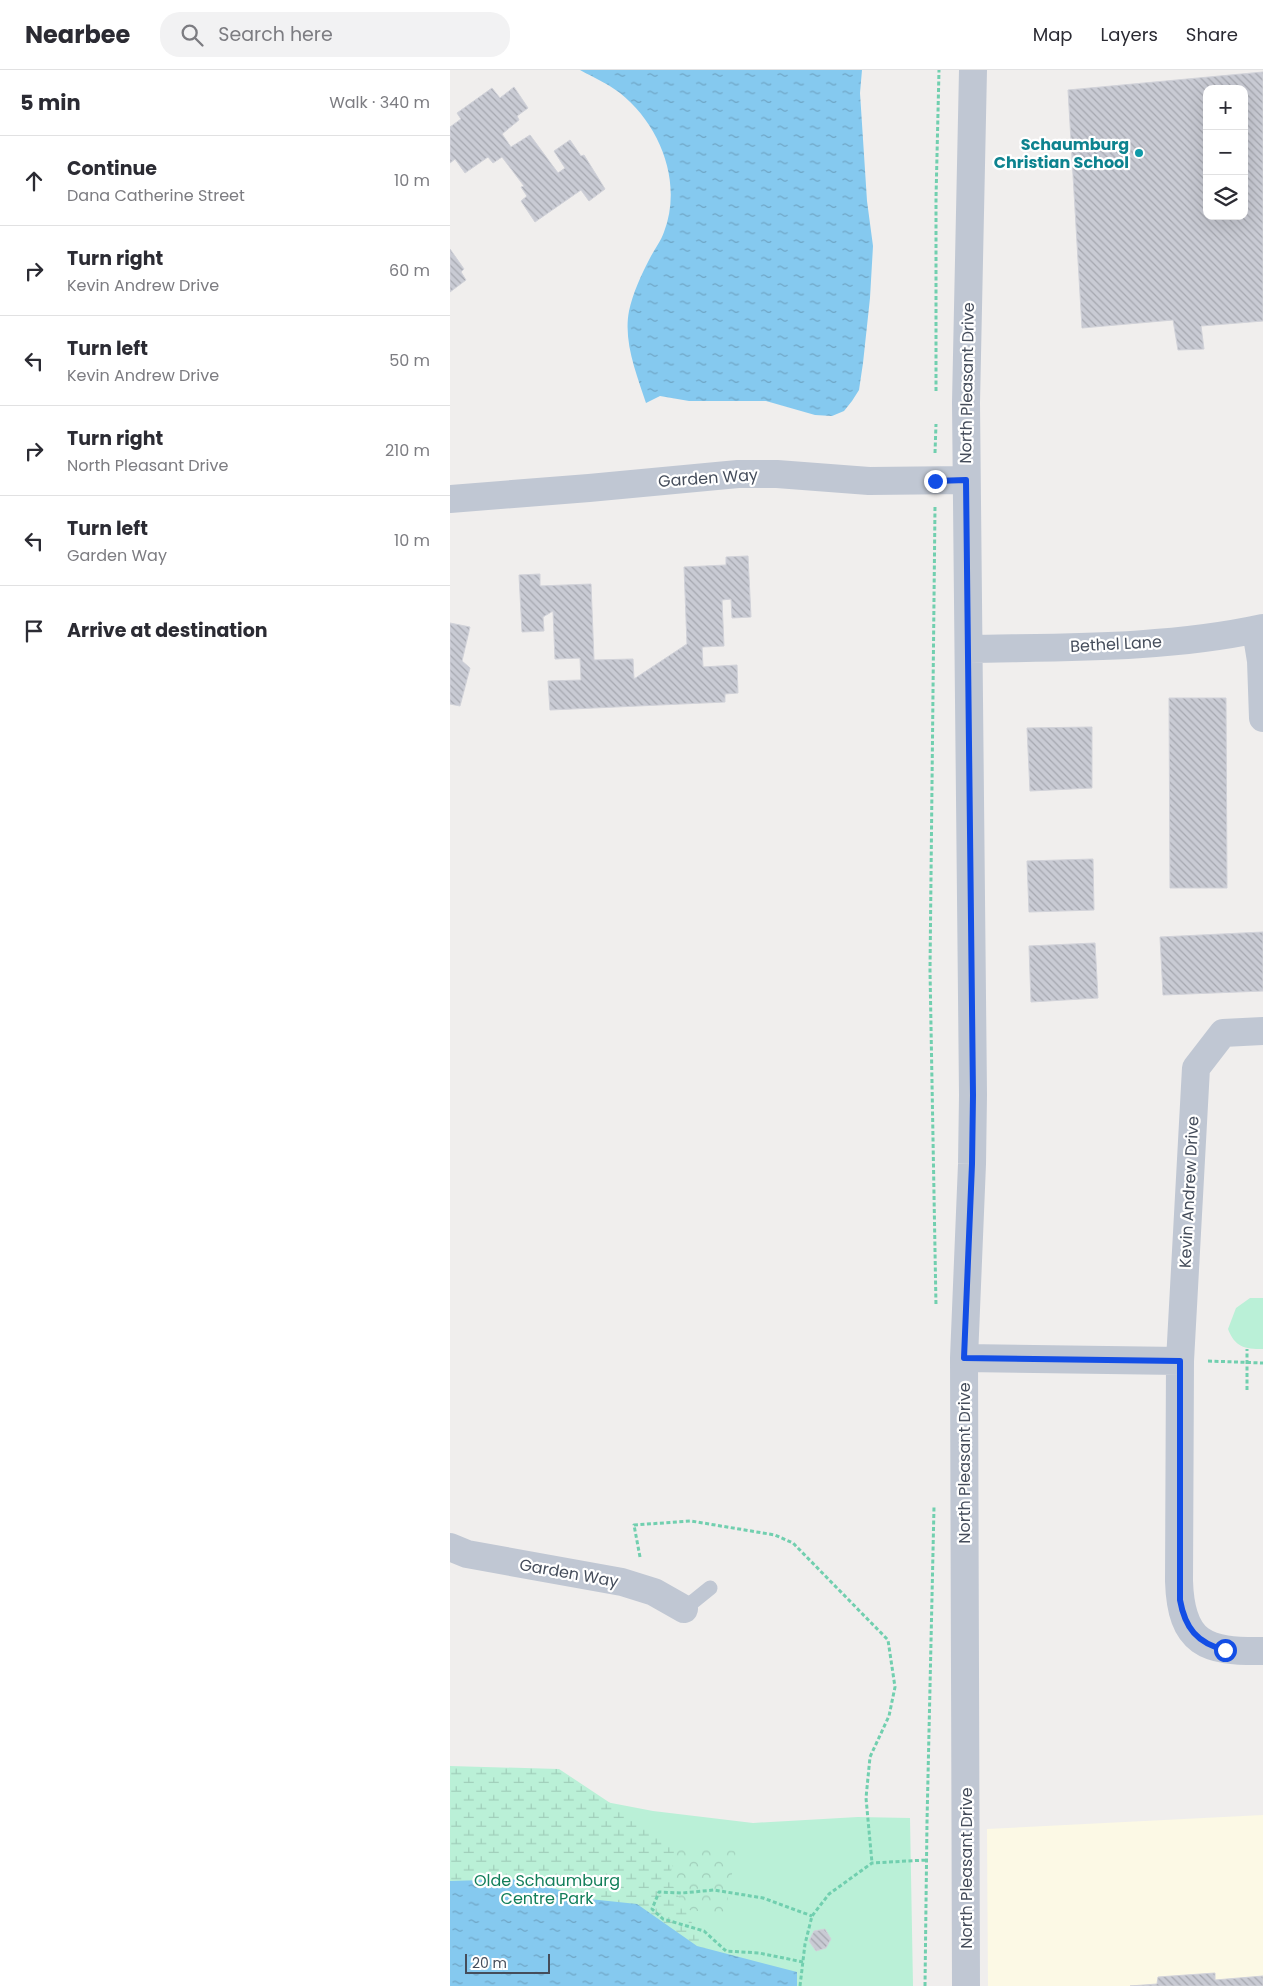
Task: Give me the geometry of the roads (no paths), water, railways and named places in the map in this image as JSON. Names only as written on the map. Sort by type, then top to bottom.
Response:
[{"type":"street","name":"North Pleasant Drive","points":[[966,1986],[964,1358],[972,1154],[966,480],[973,70]]},
{"type":"street","name":"Garden Way","points":[[450,499],[738,474],[777,474],[868,481],[966,480]]},
{"type":"street","name":"Bethel Lane","points":[[969,649],[1139,644],[1212,637],[1260,629]]},
{"type":"street","points":[[1260,629],[1263,718]]},
{"type":"street","name":"Kevin Andrew Drive","points":[[1263,1031],[1224,1033],[1196,1068],[1180,1361],[1179,1581],[1183,1616],[1193,1632],[1216,1648],[1234,1651],[1263,1651]]},
{"type":"street","points":[[964,1358],[1180,1361]]},
{"type":"street","name":"Garden Way","points":[[450,1547],[467,1554],[622,1582],[654,1592],[684,1609]]},
{"type":"lane","points":[[684,1609],[710,1588]]},
{"type":"water","points":[[580,70],[862,70],[860,93],[867,201],[873,246],[870,298],[859,390],[844,411],[832,416],[815,415],[766,401],[689,401],[660,396],[646,403],[629,346],[629,311],[638,284],[664,232],[671,194],[669,174],[657,138],[634,106],[620,93]]},
{"type":"water","points":[[523,1879],[589,1899],[637,1904],[697,1946],[797,1972],[797,1986],[450,1986],[450,1881]]},
{"type":"place","name":"Schaumburg Christian School","points":[[1139,153]]},
{"type":"park label","name":"Olde Schaumburg Centre Park","points":[[547,1889]]}]
